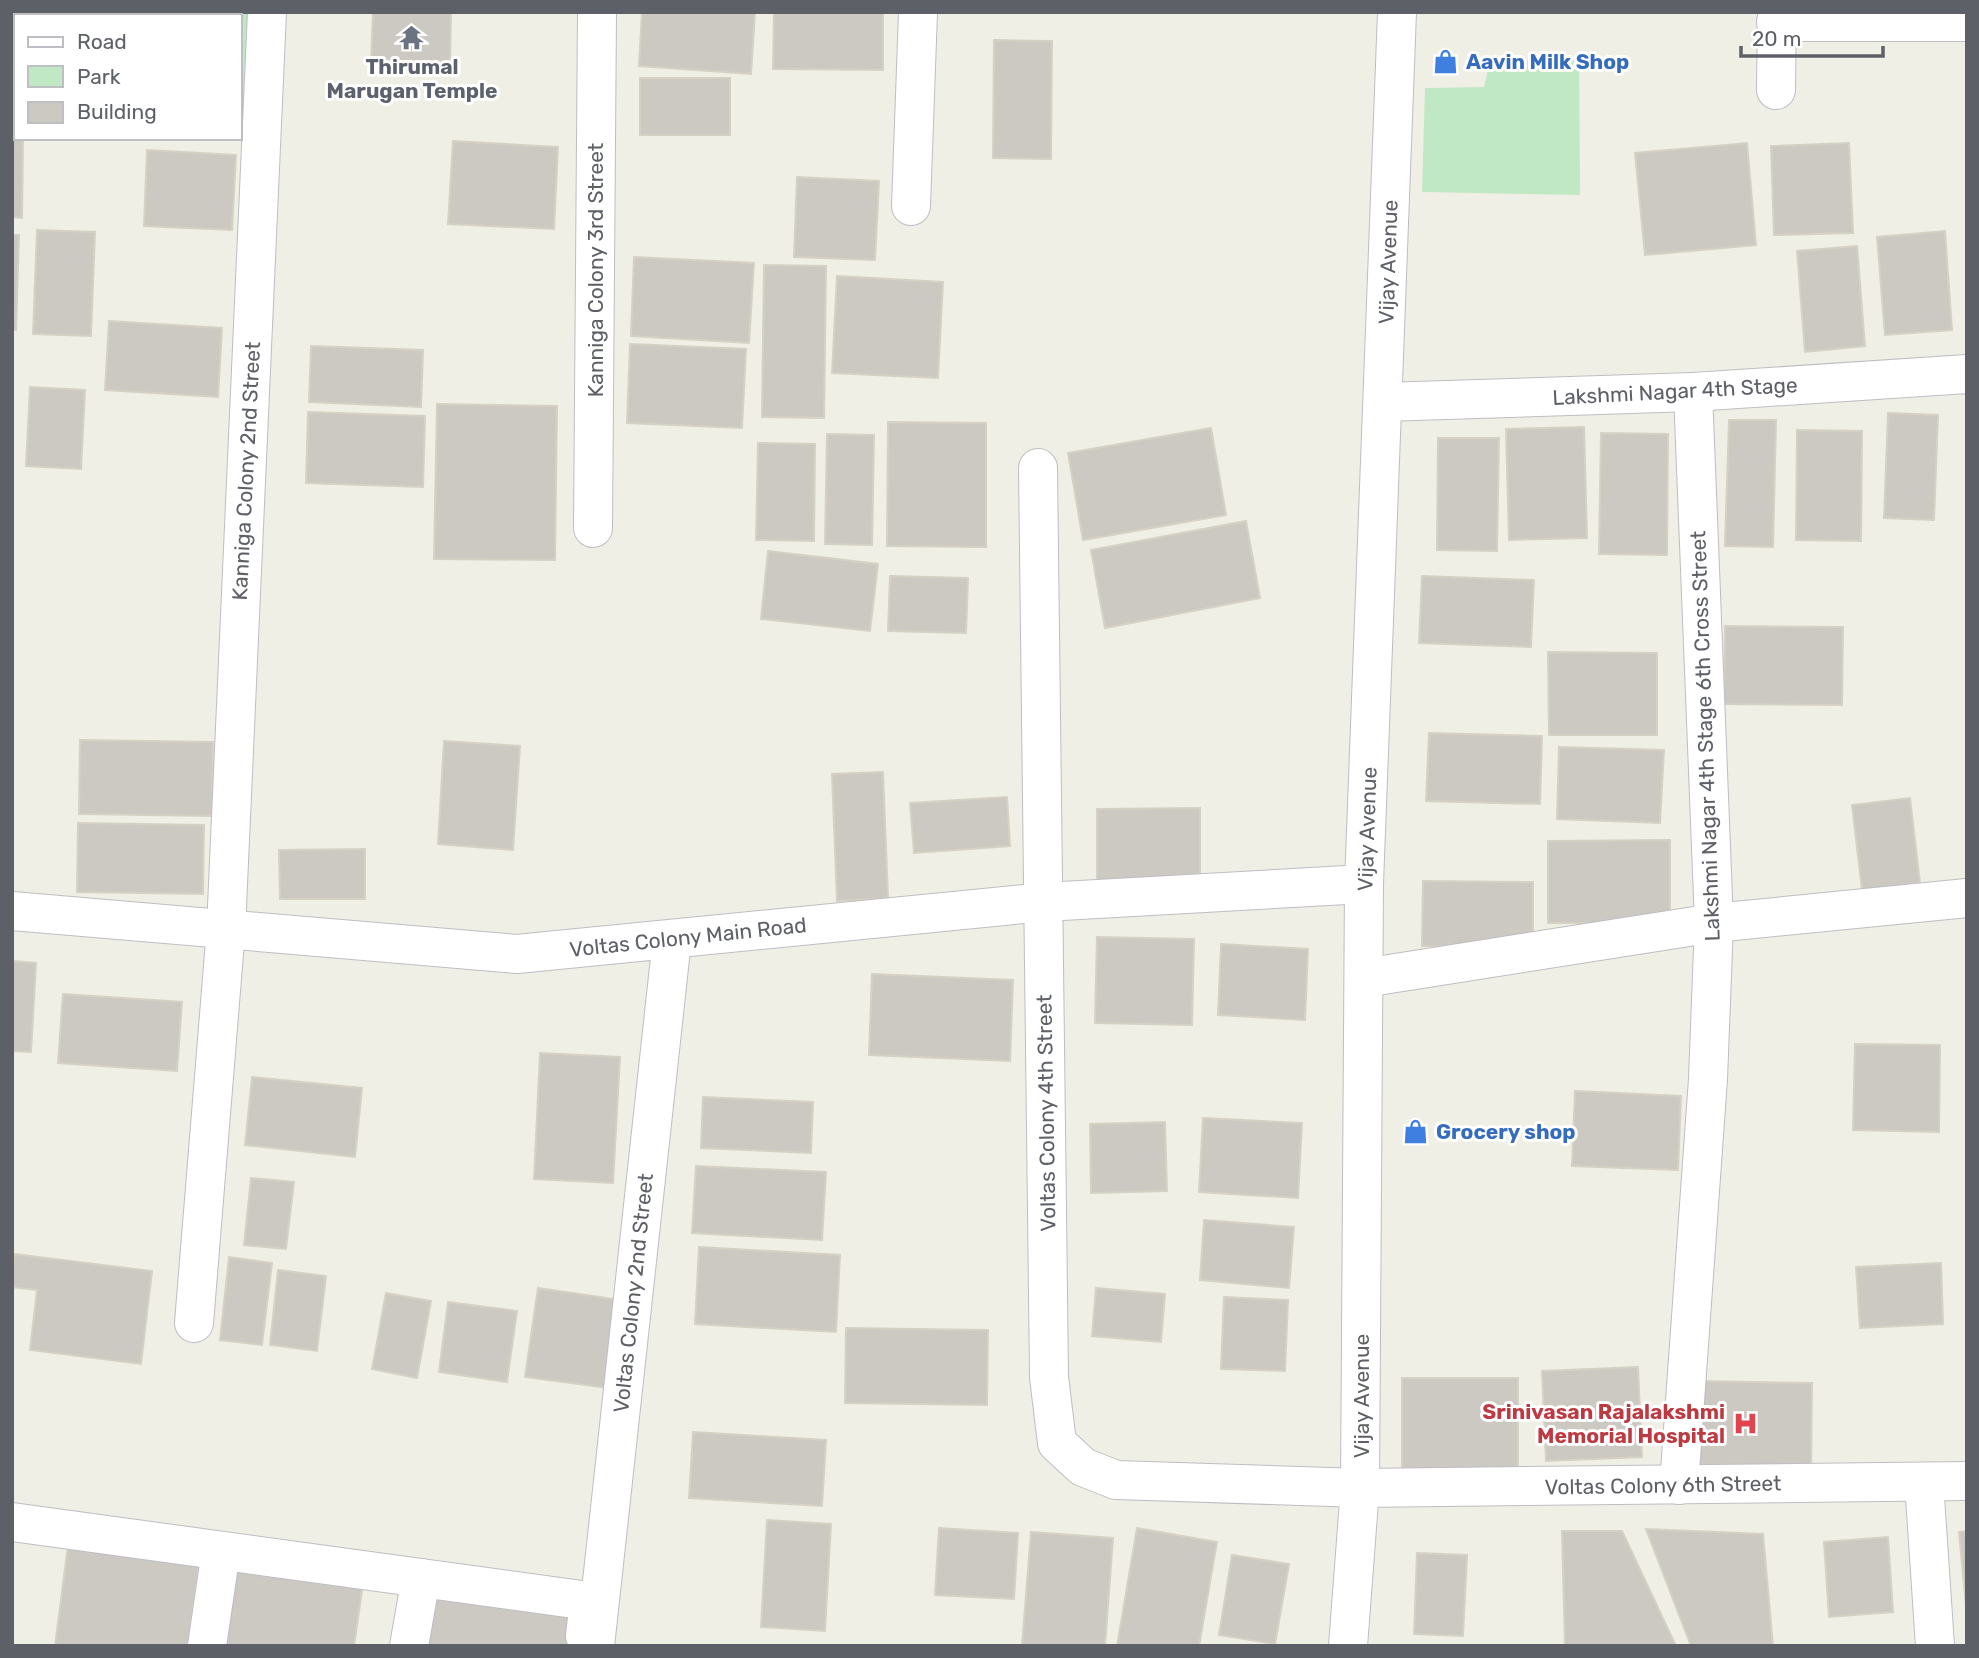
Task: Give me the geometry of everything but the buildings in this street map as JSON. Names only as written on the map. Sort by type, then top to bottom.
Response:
[{"type":"street","name":"Kanniga Colony 2nd Street","points":[[226,929],[267,12]]},
{"type":"street","name":"Kanniga Colony 3rd Street","points":[[593,528],[597,12]]},
{"type":"street","points":[[911,206],[918,12]]},
{"type":"street","name":"Vijay Avenue","points":[[1348,1646],[1360,1488],[1364,884],[1397,12]]},
{"type":"street","points":[[1776,90],[1777,17],[1967,22]]},
{"type":"street","name":"Lakshmi Nagar 4th Stage","points":[[1383,402],[1692,392],[1967,374]]},
{"type":"street","name":"Lakshmi Nagar 4th Stage 6th Cross Street","points":[[1679,1485],[1708,1079],[1714,923],[1692,392]]},
{"type":"street","name":"Voltas Colony 4th Street","points":[[1038,468],[1049,1377],[1057,1443],[1083,1467],[1116,1480],[1360,1488]]},
{"type":"street","name":"Voltas Colony Main Road","points":[[12,911],[517,954],[1044,902],[1364,884]]},
{"type":"street","points":[[1364,978],[1714,923],[1967,898]]},
{"type":"street","points":[[194,1323],[226,929]]},
{"type":"street","name":"Voltas Colony 2nd Street","points":[[595,1646],[672,940]]},
{"type":"street","name":"Voltas Colony 6th Street","points":[[1360,1488],[1967,1481]]},
{"type":"street","points":[[1924,1482],[1935,1646]]},
{"type":"street","points":[[13,1528],[221,1551],[589,1601],[584,1646]]},
{"type":"street","points":[[206,1646],[221,1551]]},
{"type":"street","points":[[409,1646],[421,1578]]},
{"type":"green space","points":[[252,12],[244,107],[242,14],[197,14]]},
{"type":"green space","points":[[1579,59],[1580,195],[1422,192],[1425,88],[1484,87],[1490,61]]},
{"type":"place","name":"Thirumal Marugan Temple","points":[[412,37]]},
{"type":"place","name":"Aavin Milk Shop","points":[[1446,61]]},
{"type":"place","name":"Grocery shop","points":[[1416,1131]]},
{"type":"place","name":"Srinivasan Rajalakshmi Memorial Hospital","points":[[1745,1423]]}]
